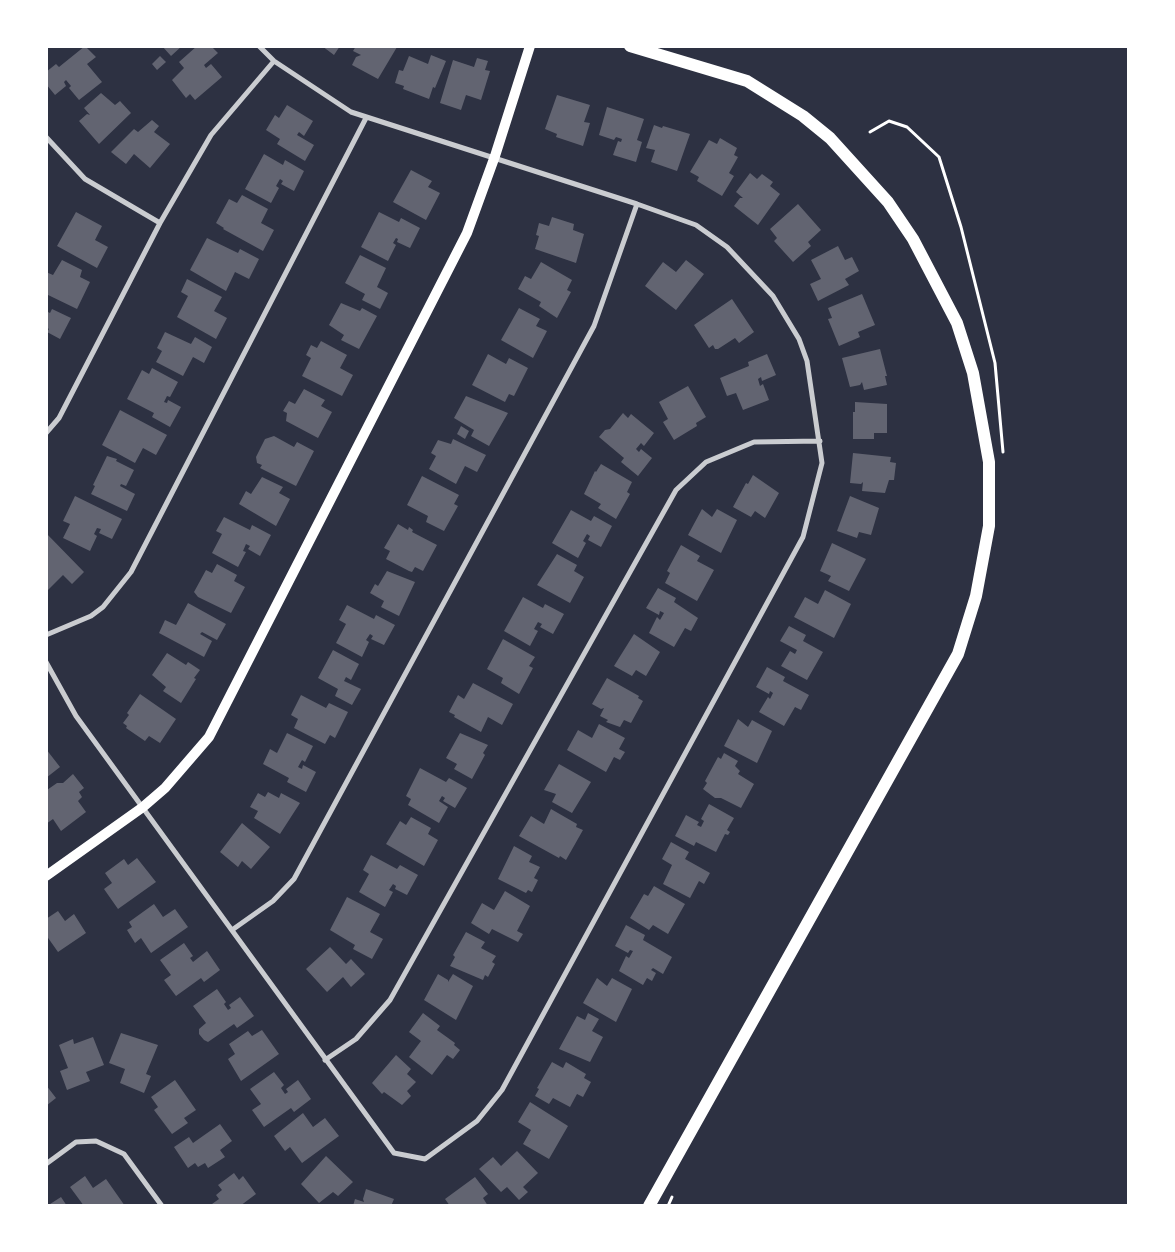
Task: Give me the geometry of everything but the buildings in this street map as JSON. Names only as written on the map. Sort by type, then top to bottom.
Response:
[{"type":"main road","points":[[46,876],[143,807],[165,788],[209,737],[467,233],[495,156],[530,46]]},
{"type":"main road","points":[[630,46],[747,81],[802,116],[830,138],[888,202],[913,239],[957,323],[973,373],[989,462],[990,526],[976,596],[958,654],[649,1206]]},
{"type":"street","points":[[46,662],[76,716],[394,1153],[425,1158],[477,1121],[502,1090],[803,537],[822,463],[807,361],[799,339],[773,296],[728,247],[696,225],[495,156],[351,112],[274,61],[259,46]]},
{"type":"street","points":[[46,433],[59,418],[160,223],[211,135],[274,61]]},
{"type":"street","points":[[46,635],[91,616],[103,607],[131,572],[366,118]]},
{"type":"street","points":[[46,137],[85,179],[160,223]]},
{"type":"street","points":[[232,930],[273,901],[294,879],[594,326],[637,204]]},
{"type":"street","points":[[325,1060],[356,1039],[390,1000],[676,490],[706,462],[754,442],[820,441]]},
{"type":"street","points":[[46,1164],[76,1142],[96,1141],[124,1154],[162,1206]]},
{"type":"path","points":[[870,132],[889,121],[907,126],[939,157],[961,227],[996,363],[1003,430],[1003,459]]},
{"type":"path","points":[[668,1206],[676,1189]]}]
